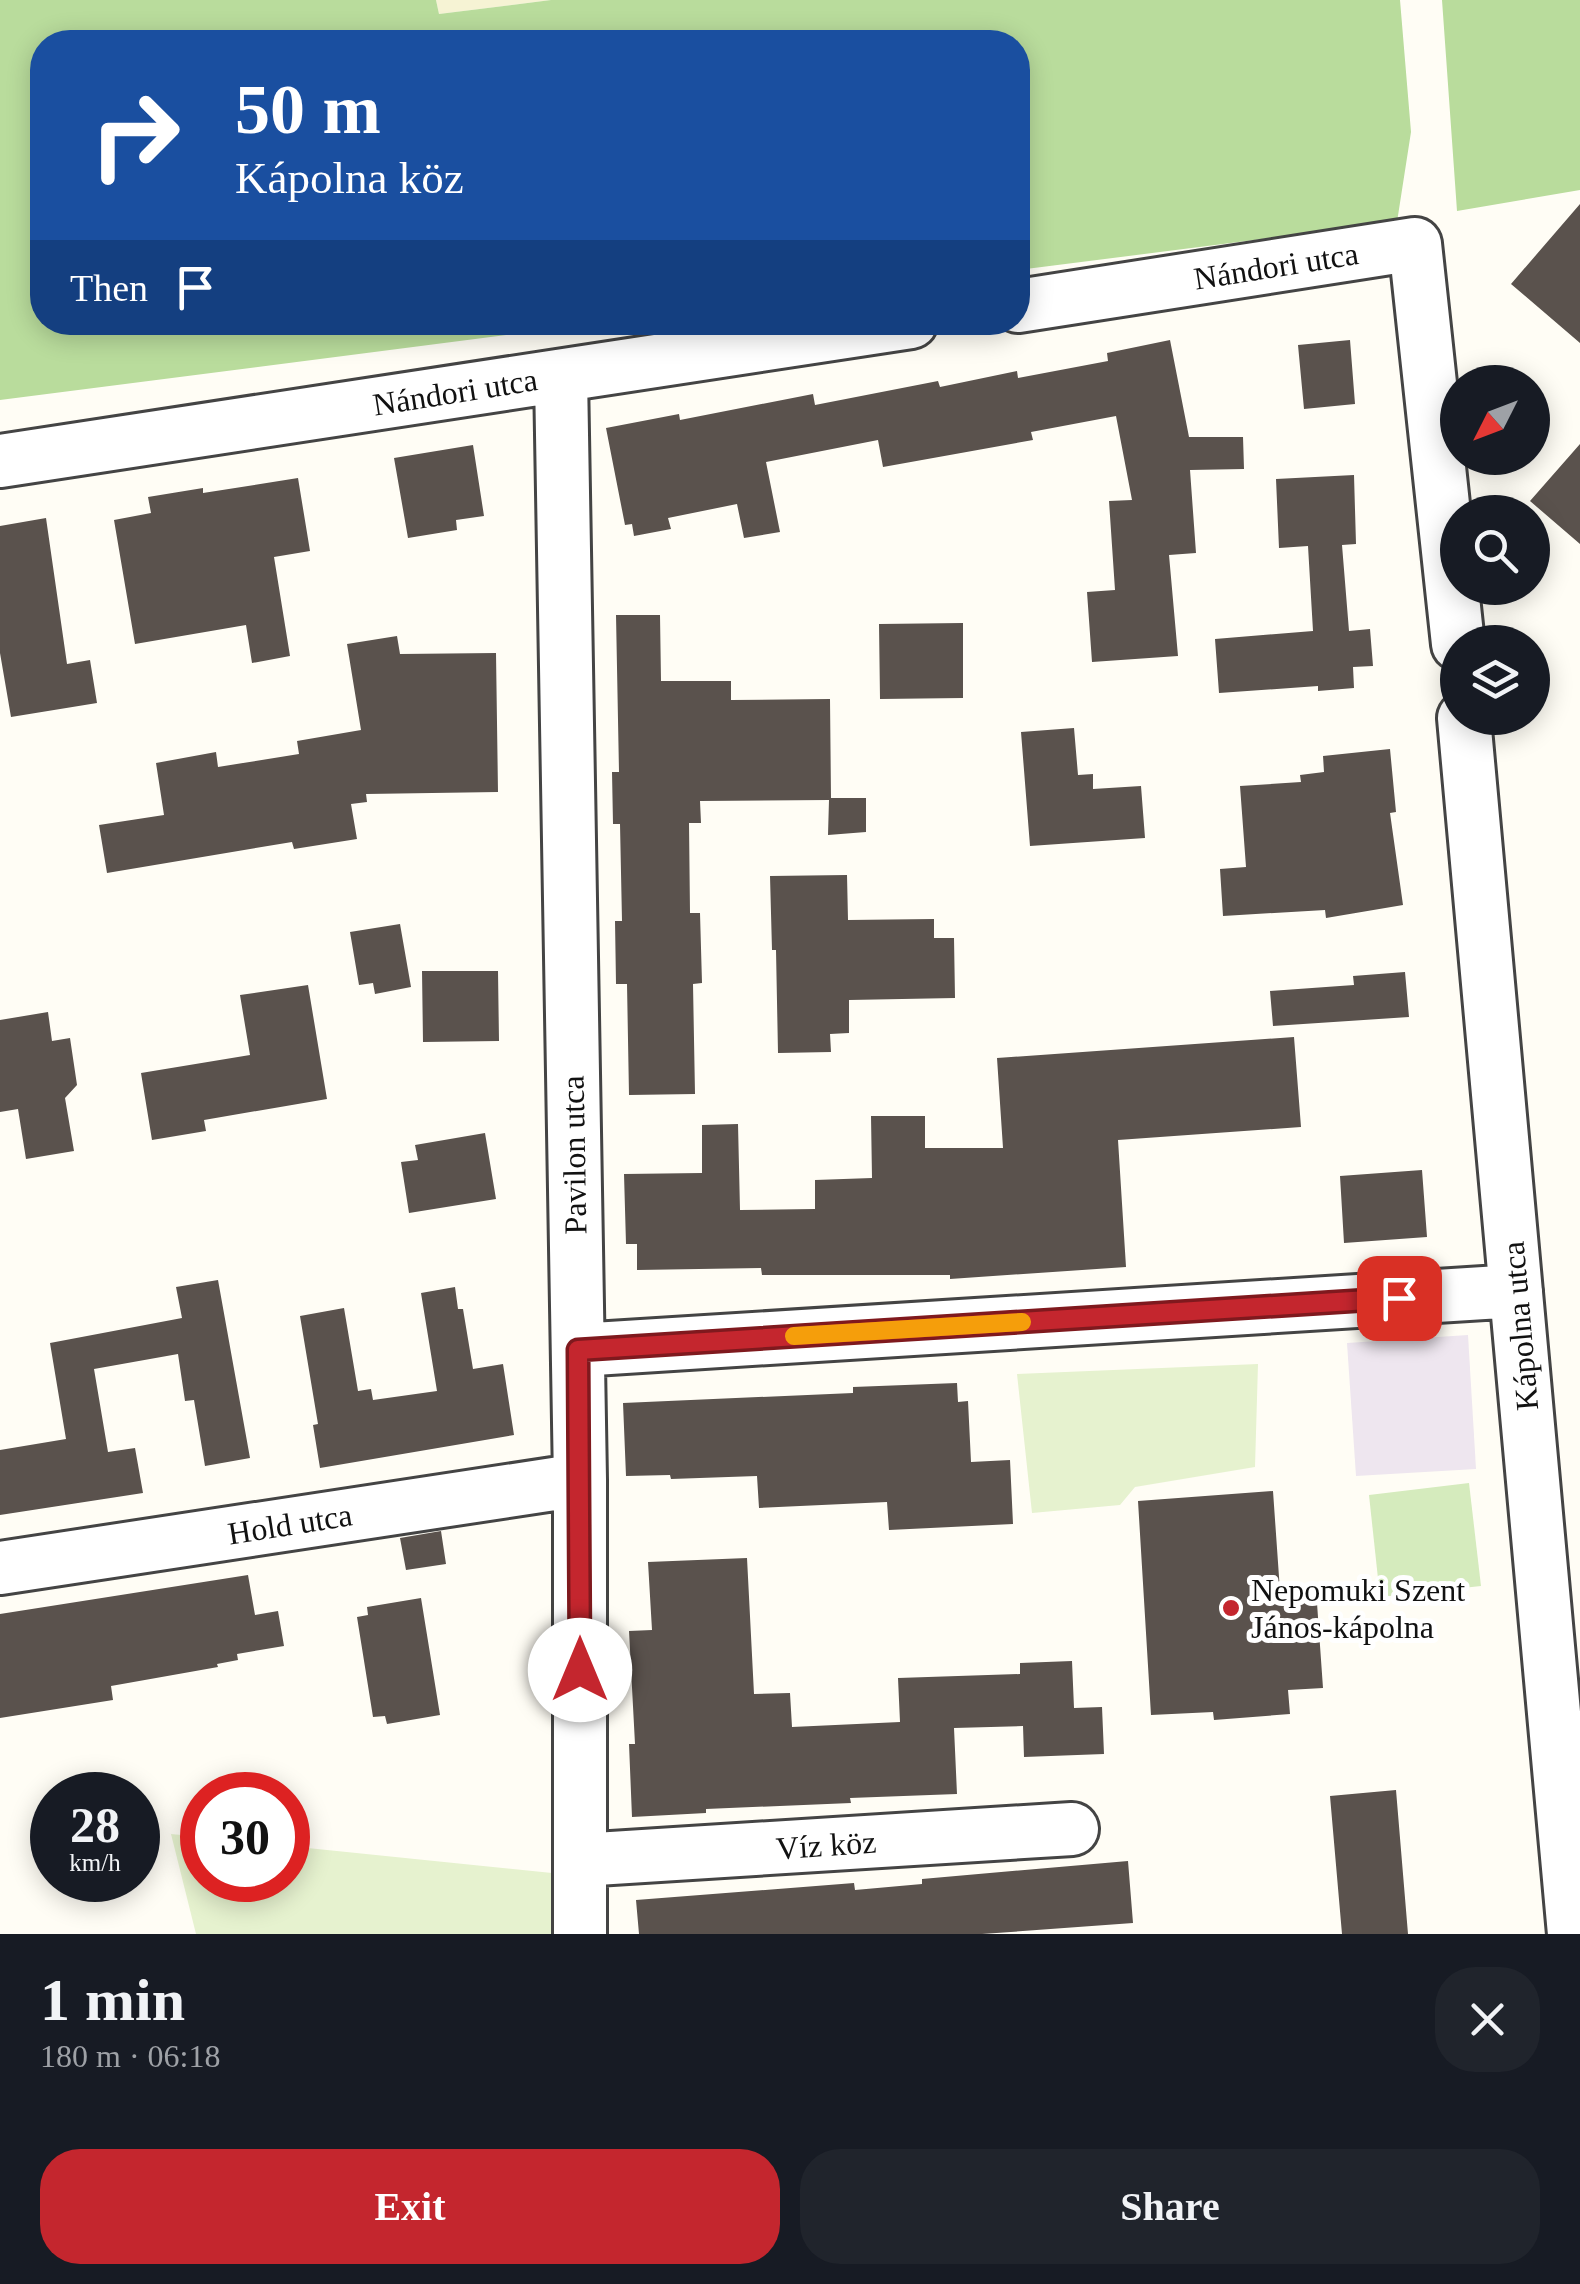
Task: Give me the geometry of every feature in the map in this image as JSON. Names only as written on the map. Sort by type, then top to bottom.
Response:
[{"type":"street","name":"Nándori utca","points":[[1030,304],[1416,244],[1456,625]]},
{"type":"street","name":"Nándori utca","points":[[0,461],[827,335]]},
{"type":"street","name":"Pavilon utca","points":[[561,376],[580,1480],[580,1934]]},
{"type":"street","name":"Kápolna utca","points":[[1466,735],[1574,1934]]},
{"type":"street","points":[[578,1350],[1516,1290]]},
{"type":"street","name":"Hold utca","points":[[0,1568],[580,1480]]},
{"type":"street","name":"Víz köz","points":[[580,1860],[1072,1829]]},
{"type":"shaded area","points":[[436,0],[551,0],[439,14]]},
{"type":"shaded area","points":[[1468,1335],[1476,1469],[1356,1476],[1347,1343]]},
{"type":"green space","points":[[0,0],[436,0],[439,14],[551,0],[1400,0],[1411,132],[1397,222],[1030,268],[1030,30],[30,30],[30,335],[506,335],[0,400]]},
{"type":"green space","points":[[1442,0],[1580,0],[1580,190],[1457,211]]},
{"type":"green space","points":[[1258,1364],[1255,1467],[1135,1487],[1120,1505],[1032,1513],[1017,1374]]},
{"type":"green space","points":[[1469,1483],[1481,1586],[1380,1597],[1369,1495]]},
{"type":"green space","points":[[171,1834],[180,1835],[180,1870]]},
{"type":"green space","points":[[310,1848],[552,1873],[552,1934],[196,1934],[188,1902],[310,1902]]},
{"type":"building","points":[[1580,204],[1580,343],[1511,284]]},
{"type":"building","points":[[1170,340],[1189,437],[1243,437],[1244,469],[1190,470],[1196,553],[1169,555],[1178,656],[1092,662],[1087,592],[1115,590],[1109,501],[1132,500],[1116,416],[1031,432],[1033,440],[883,467],[878,440],[766,462],[780,532],[744,538],[737,504],[668,518],[671,529],[634,536],[632,524],[625,525],[606,428],[679,414],[680,420],[813,394],[815,405],[938,381],[940,387],[1017,371],[1018,378],[1108,361],[1107,353]]},
{"type":"building","points":[[1350,340],[1355,404],[1304,409],[1298,345]]},
{"type":"building","points":[[1580,444],[1580,544],[1550,518],[1550,495],[1535,495]]},
{"type":"building","points":[[473,445],[484,516],[456,520],[457,530],[408,538],[394,458]]},
{"type":"building","points":[[1354,475],[1356,544],[1342,545],[1349,631],[1370,629],[1373,666],[1353,667],[1354,688],[1318,691],[1318,686],[1219,693],[1215,639],[1313,631],[1308,546],[1279,548],[1276,479]]},
{"type":"building","points":[[298,478],[310,551],[274,557],[290,656],[252,663],[246,625],[135,644],[114,520],[151,513],[148,497]]},
{"type":"building","points":[[46,518],[67,664],[90,660],[97,703],[11,717],[0,653],[0,526]]},
{"type":"building","points":[[616,615],[660,615],[661,681],[731,681],[731,700],[830,699],[831,798],[866,798],[866,832],[828,835],[829,800],[700,801],[701,823],[689,823],[690,913],[700,913],[702,983],[693,984],[695,1094],[629,1095],[627,984],[616,984],[615,921],[622,921],[620,824],[613,824],[612,772],[619,772]]},
{"type":"building","points":[[963,623],[963,698],[880,699],[879,624]]},
{"type":"building","points":[[397,636],[400,654],[496,653],[498,792],[366,794],[367,802],[351,804],[357,839],[294,849],[292,842],[107,873],[99,825],[164,815],[156,763],[216,752],[218,767],[299,754],[297,741],[361,730],[347,644]]},
{"type":"building","points":[[1074,728],[1078,775],[1093,774],[1093,789],[1141,786],[1145,838],[1030,846],[1021,732]]},
{"type":"building","points":[[1390,749],[1396,812],[1390,813],[1403,905],[1326,918],[1325,910],[1223,916],[1220,869],[1246,867],[1240,786],[1301,782],[1300,775],[1324,772],[1323,756]]},
{"type":"building","points":[[847,875],[848,920],[934,919],[934,938],[954,938],[955,998],[849,1000],[849,1033],[830,1034],[831,1052],[778,1053],[770,876]]},
{"type":"building","points":[[400,924],[411,987],[375,994],[373,983],[359,985],[350,932]]},
{"type":"building","points":[[422,971],[498,971],[499,1041],[423,1042]]},
{"type":"building","points":[[1405,972],[1409,1017],[1273,1026],[1270,991],[1354,985],[1353,976]]},
{"type":"building","points":[[308,985],[327,1099],[204,1120],[206,1131],[152,1140],[141,1073],[250,1055],[240,995]]},
{"type":"building","points":[[48,1012],[52,1041],[70,1038],[77,1085],[65,1098],[74,1151],[26,1159],[18,1109],[0,1112],[0,1020]]},
{"type":"building","points":[[1294,1037],[1301,1127],[1118,1140],[1126,1267],[950,1279],[950,1275],[762,1275],[761,1268],[637,1270],[637,1244],[626,1244],[624,1174],[702,1173],[702,1125],[738,1124],[740,1210],[815,1209],[815,1180],[872,1178],[871,1116],[925,1116],[925,1148],[1003,1148],[997,1058]]},
{"type":"building","points":[[485,1133],[496,1199],[409,1213],[401,1162],[418,1160],[415,1145]]},
{"type":"building","points":[[1422,1170],[1427,1237],[1344,1243],[1340,1176]]},
{"type":"building","points":[[218,1280],[250,1458],[205,1466],[194,1400],[185,1401],[178,1354],[94,1369],[108,1452],[135,1448],[143,1493],[0,1515],[0,1450],[66,1439],[50,1343],[182,1318],[176,1287]]},
{"type":"building","points":[[455,1287],[458,1309],[463,1309],[473,1369],[503,1364],[514,1435],[320,1468],[313,1425],[318,1424],[300,1316],[344,1308],[358,1391],[371,1389],[373,1400],[437,1391],[421,1293]]},
{"type":"building","points":[[957,1383],[958,1402],[968,1401],[971,1462],[1010,1460],[1013,1524],[889,1530],[887,1502],[759,1508],[757,1476],[626,1476],[623,1403],[853,1393],[853,1387]]},
{"type":"building","name":"Nepomuki Szent János-kápolna","points":[[1273,1491],[1280,1591],[1316,1589],[1323,1688],[1288,1690],[1290,1714],[1214,1720],[1213,1712],[1151,1715],[1138,1501]]},
{"type":"building","points":[[441,1531],[446,1564],[406,1570],[400,1538]]},
{"type":"building","points":[[747,1558],[754,1694],[790,1693],[792,1727],[900,1722],[898,1678],[1020,1674],[1020,1663],[1072,1661],[1074,1708],[1102,1707],[1104,1754],[1024,1757],[1023,1726],[954,1728],[957,1794],[850,1798],[851,1803],[706,1809],[706,1813],[632,1817],[629,1744],[635,1744],[629,1631],[652,1630],[648,1562]]},
{"type":"building","points":[[248,1575],[255,1615],[278,1611],[284,1646],[237,1654],[238,1660],[217,1664],[218,1667],[111,1686],[113,1700],[0,1718],[0,1614]]},
{"type":"building","points":[[421,1598],[440,1715],[387,1724],[385,1716],[373,1717],[357,1617],[368,1615],[367,1607]]},
{"type":"building","points":[[1396,1790],[1408,1934],[1342,1934],[1330,1796]]},
{"type":"building","points":[[1128,1861],[1133,1923],[982,1934],[639,1934],[636,1900],[854,1883],[855,1890],[922,1884],[922,1879]]},
{"type":"slow traffic","points":[[794,1336],[1022,1322]]},
{"type":"place","name":"Nepomuki Szent János-kápolna","points":[[1231,1608]]},
{"type":"route","points":[[580,1670],[578,1350],[1399,1298]]}]
